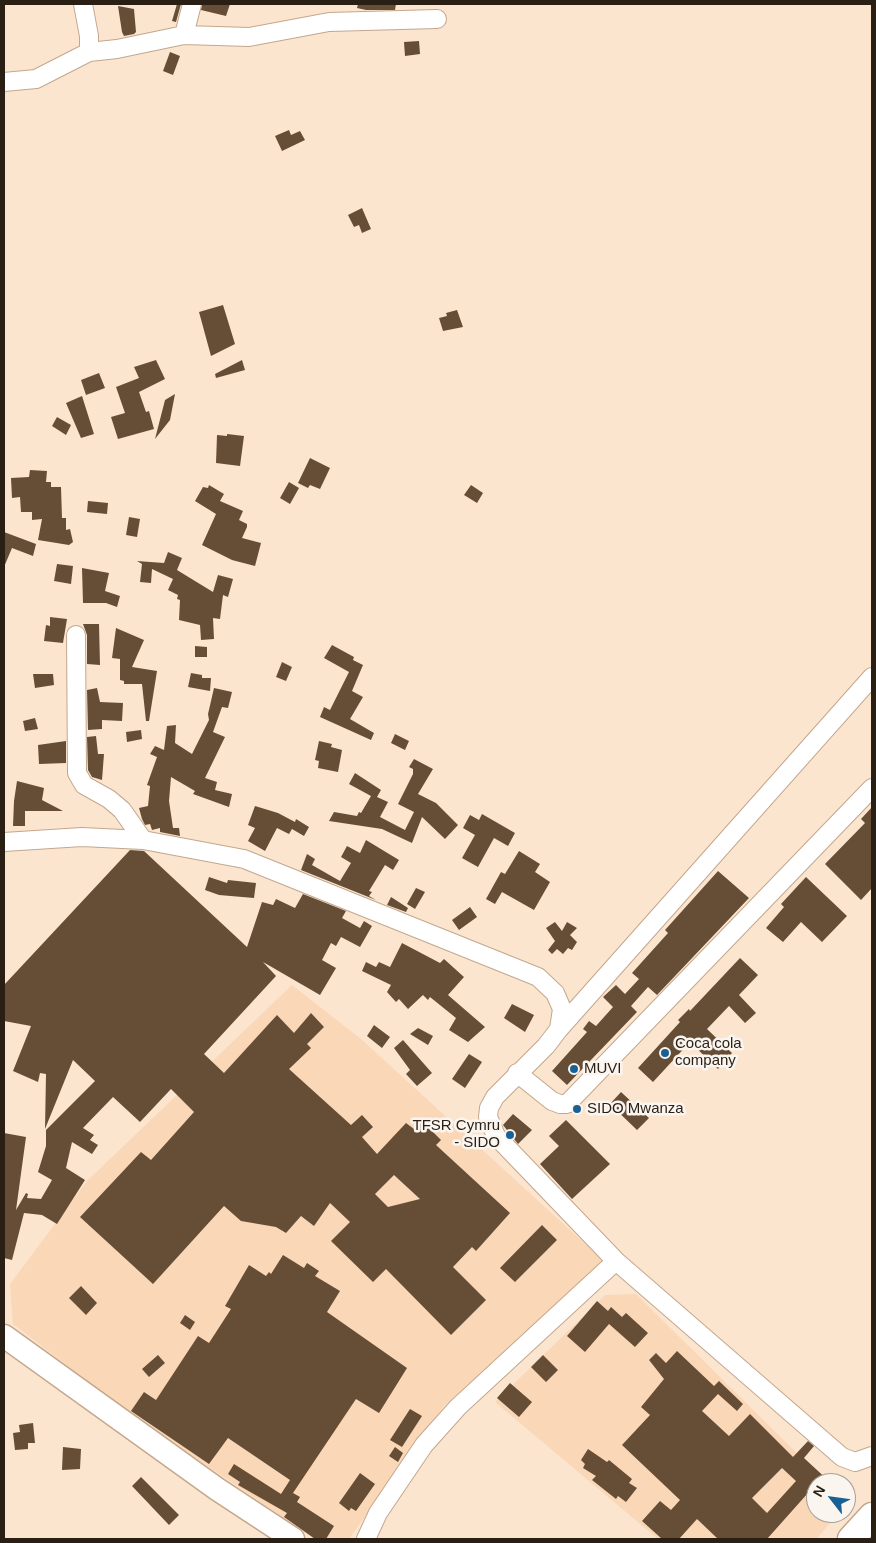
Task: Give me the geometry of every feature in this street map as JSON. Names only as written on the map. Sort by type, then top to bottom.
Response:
[{"type":"highway","points":[[850,1539],[872,1516]]},
{"type":"main road","points":[[4,1336],[217,1489],[293,1539]]},
{"type":"street","points":[[83,4],[89,36],[89,52]]},
{"type":"street","points":[[184,35],[192,4]]},
{"type":"street","points":[[4,82],[36,79],[89,52],[117,49],[184,35],[249,37],[329,22],[437,19]]},
{"type":"street","points":[[76,635],[77,773],[84,785],[109,799],[122,810],[143,840]]},
{"type":"street","points":[[872,677],[559,1029],[546,1046],[495,1097],[489,1108],[488,1117],[496,1136],[616,1261],[842,1457],[855,1462],[872,1456]]},
{"type":"street","points":[[518,1073],[552,1101],[567,1104],[872,788]]},
{"type":"street","points":[[4,842],[82,837],[143,840],[244,860],[538,977],[555,992],[562,1009],[559,1029]]},
{"type":"street","points":[[366,1539],[378,1513],[424,1445],[452,1413],[616,1261]]},
{"type":"shaded area","points":[[292,985],[361,1039],[604,1261],[444,1406],[349,1539],[315,1539],[122,1408],[13,1324],[10,1284],[87,1181]]},
{"type":"shaded area","points":[[636,1294],[817,1473],[806,1473],[806,1523],[830,1523],[816,1539],[658,1539],[495,1402],[605,1295]]},
{"type":"building","points":[[177,4],[181,4],[176,22],[172,21]]},
{"type":"building","points":[[202,4],[230,4],[226,16],[201,10]]},
{"type":"building","points":[[358,4],[396,4],[395,10],[366,10],[357,8]]},
{"type":"building","points":[[118,6],[134,9],[136,32],[134,34],[124,36]]},
{"type":"building","points":[[419,41],[420,54],[405,56],[404,42]]},
{"type":"building","points":[[170,52],[180,56],[173,75],[163,71]]},
{"type":"building","points":[[289,130],[291,135],[300,131],[305,140],[282,151],[275,136]]},
{"type":"building","points":[[362,208],[371,229],[362,233],[359,225],[354,227],[348,215]]},
{"type":"building","points":[[223,305],[235,344],[211,356],[199,312]]},
{"type":"building","points":[[457,310],[463,327],[443,331],[439,318],[447,316],[446,313]]},
{"type":"building","points":[[156,360],[165,379],[139,392],[146,412],[149,411],[154,429],[118,439],[111,417],[125,413],[116,387],[139,378],[134,367]]},
{"type":"building","points":[[242,360],[245,370],[216,378],[215,374]]},
{"type":"building","points":[[99,373],[105,388],[86,395],[81,380]]},
{"type":"building","points":[[175,394],[170,420],[155,439],[165,400]]},
{"type":"building","points":[[82,396],[94,434],[81,438],[66,403]]},
{"type":"building","points":[[57,417],[71,425],[66,435],[52,426]]},
{"type":"building","points":[[227,434],[244,436],[240,466],[216,463],[217,435],[227,436]]},
{"type":"building","points":[[310,458],[330,468],[320,489],[310,485],[308,488],[298,483]]},
{"type":"building","points":[[30,470],[47,471],[46,482],[51,482],[51,487],[61,487],[62,518],[66,518],[66,530],[70,529],[73,542],[69,545],[38,540],[42,519],[32,520],[32,512],[21,512],[20,497],[12,498],[11,478],[29,477]]},
{"type":"building","points":[[289,482],[299,488],[290,504],[280,498]]},
{"type":"building","points":[[209,485],[224,494],[220,501],[243,511],[239,520],[247,524],[247,527],[242,538],[261,543],[255,566],[232,560],[202,545],[216,514],[195,501],[203,487],[208,488]]},
{"type":"building","points":[[471,485],[483,493],[477,503],[464,495]]},
{"type":"building","points":[[88,501],[108,503],[107,514],[87,512]]},
{"type":"building","points":[[129,517],[140,519],[137,537],[126,535]]},
{"type":"building","points":[[4,532],[36,544],[33,556],[12,548],[4,567]]},
{"type":"building","points":[[168,552],[182,558],[177,570],[213,592],[218,575],[233,579],[228,597],[223,595],[220,619],[213,618],[214,639],[201,640],[200,625],[179,620],[180,600],[177,599],[178,595],[168,590],[173,579],[152,569],[151,583],[140,582],[142,564],[137,561],[164,563]]},
{"type":"building","points":[[57,564],[73,566],[71,584],[54,581]]},
{"type":"building","points":[[82,568],[109,573],[105,591],[120,596],[117,607],[106,603],[83,603]]},
{"type":"building","points":[[50,617],[67,619],[63,643],[44,641],[46,625],[50,626]]},
{"type":"building","points":[[83,624],[99,624],[100,665],[87,664],[87,635]]},
{"type":"building","points":[[116,628],[144,640],[132,667],[157,671],[149,721],[146,721],[142,684],[124,684],[124,681],[120,680],[120,659],[112,658]]},
{"type":"building","points":[[332,645],[354,657],[353,660],[363,665],[352,691],[363,697],[350,719],[374,733],[371,740],[320,717],[324,707],[330,710],[349,672],[324,658]]},
{"type":"building","points":[[195,646],[207,647],[207,657],[195,657]]},
{"type":"building","points":[[282,662],[292,667],[286,681],[276,677]]},
{"type":"building","points":[[191,673],[202,675],[202,678],[211,678],[210,691],[188,687]]},
{"type":"building","points":[[33,674],[53,674],[54,685],[35,688]]},
{"type":"building","points":[[97,688],[100,702],[123,703],[122,721],[102,720],[102,729],[88,730],[87,690]]},
{"type":"building","points":[[214,688],[232,692],[228,708],[222,707],[213,732],[225,737],[205,778],[217,782],[215,790],[232,794],[229,807],[193,794],[195,791],[171,777],[169,801],[173,828],[179,828],[180,836],[160,832],[160,828],[152,830],[150,824],[145,825],[139,808],[148,806],[150,786],[147,785],[157,757],[150,754],[155,746],[164,750],[167,726],[176,725],[175,743],[192,754],[209,720],[208,714]]},
{"type":"building","points":[[35,718],[38,729],[25,731],[23,721]]},
{"type":"building","points":[[141,730],[142,739],[127,742],[126,732]]},
{"type":"building","points":[[395,734],[409,741],[405,750],[391,743]]},
{"type":"building","points":[[96,736],[98,754],[104,754],[102,780],[92,777],[88,770],[87,737]]},
{"type":"building","points":[[66,741],[66,763],[39,764],[38,745]]},
{"type":"building","points":[[319,741],[332,744],[331,747],[342,750],[338,772],[318,768],[319,761],[315,760]]},
{"type":"building","points":[[414,759],[433,769],[418,794],[436,803],[458,825],[445,839],[422,817],[412,843],[382,829],[329,821],[334,812],[357,816],[359,812],[361,813],[371,796],[349,784],[355,773],[381,790],[377,797],[388,802],[380,817],[405,830],[414,812],[398,804],[413,774],[413,769],[409,767]]},
{"type":"building","points":[[17,781],[44,788],[42,800],[63,811],[25,811],[25,826],[13,826]]},
{"type":"building","points":[[255,806],[278,813],[295,822],[296,819],[309,827],[304,836],[292,829],[289,834],[277,828],[265,851],[248,841],[255,828],[248,825]]},
{"type":"building","points":[[872,807],[872,888],[861,900],[825,864],[865,823],[861,819]]},
{"type":"building","points":[[482,814],[515,833],[508,846],[494,838],[478,867],[462,858],[475,835],[463,828],[470,815],[479,820]]},
{"type":"building","points":[[366,840],[399,860],[393,870],[385,865],[369,891],[372,892],[369,896],[376,900],[301,870],[307,854],[315,859],[312,865],[340,881],[351,863],[341,857],[347,846],[360,853]]},
{"type":"building","points":[[130,850],[144,851],[247,947],[262,902],[273,905],[276,899],[295,908],[303,894],[346,911],[342,918],[360,928],[364,921],[372,926],[360,947],[341,937],[336,946],[331,943],[322,960],[336,968],[320,995],[263,962],[276,976],[204,1054],[224,1073],[277,1015],[294,1033],[311,1013],[324,1027],[307,1044],[311,1048],[289,1069],[351,1125],[362,1115],[373,1127],[362,1137],[377,1154],[406,1123],[414,1129],[421,1120],[441,1140],[436,1145],[510,1213],[476,1251],[472,1247],[453,1267],[486,1300],[451,1335],[386,1269],[373,1282],[331,1241],[350,1222],[330,1203],[314,1226],[301,1216],[286,1233],[276,1227],[241,1221],[224,1206],[153,1284],[80,1217],[141,1152],[151,1160],[194,1112],[171,1089],[140,1122],[113,1097],[83,1128],[94,1135],[90,1140],[98,1145],[92,1154],[72,1142],[66,1168],[85,1180],[57,1224],[42,1215],[24,1213],[12,1260],[4,1258],[4,1133],[26,1137],[16,1210],[26,1193],[28,1194],[27,1198],[41,1199],[52,1180],[38,1172],[46,1146],[46,1130],[95,1081],[73,1060],[45,1129],[46,1074],[40,1073],[38,1082],[13,1071],[31,1026],[4,1021],[4,985]],"holes":[[[394,1175],[420,1199],[388,1207],[375,1194]]]},
{"type":"building","points":[[519,851],[540,864],[535,872],[550,882],[534,910],[502,892],[495,904],[486,899],[501,872],[505,874]]},
{"type":"building","points":[[718,871],[749,898],[657,995],[648,987],[631,1006],[637,1012],[567,1085],[552,1071],[587,1032],[583,1029],[589,1021],[596,1026],[613,1007],[603,997],[616,985],[625,994],[639,979],[632,973],[668,933],[665,930]]},
{"type":"building","points":[[209,877],[227,883],[228,880],[256,883],[254,898],[219,895],[205,890]]},
{"type":"building","points":[[806,877],[847,916],[822,942],[801,922],[783,942],[766,928],[784,907],[781,904]]},
{"type":"building","points":[[416,888],[425,892],[415,909],[407,904]]},
{"type":"building","points":[[391,897],[408,908],[406,912],[387,905]]},
{"type":"building","points":[[470,907],[477,917],[459,930],[452,920]]},
{"type":"building","points":[[555,922],[562,931],[567,922],[577,928],[570,935],[577,942],[572,950],[568,948],[563,954],[557,949],[552,954],[548,950],[555,941],[546,928]]},
{"type":"building","points":[[402,943],[440,963],[444,959],[464,977],[448,995],[485,1027],[468,1042],[449,1030],[456,1018],[430,997],[428,1000],[423,995],[408,1009],[399,999],[396,1002],[387,992],[391,985],[362,971],[366,962],[376,967],[379,962],[390,967]]},
{"type":"building","points":[[740,958],[758,975],[739,995],[756,1013],[745,1023],[729,1006],[707,1029],[732,1053],[718,1069],[690,1042],[653,1082],[638,1068],[680,1022],[678,1020],[689,1009],[690,1011]]},
{"type":"building","points":[[512,1004],[534,1015],[525,1032],[504,1018]]},
{"type":"building","points":[[374,1025],[390,1037],[382,1048],[367,1036]]},
{"type":"building","points":[[418,1028],[433,1036],[428,1045],[410,1034]]},
{"type":"building","points":[[403,1040],[432,1073],[417,1086],[406,1074],[410,1070],[394,1048]]},
{"type":"building","points":[[469,1054],[482,1062],[465,1088],[452,1079]]},
{"type":"building","points":[[621,1092],[649,1118],[637,1130],[610,1104]]},
{"type":"building","points":[[513,1114],[532,1130],[518,1144],[503,1125]]},
{"type":"building","points":[[566,1120],[610,1164],[572,1199],[540,1164],[559,1146],[549,1136]]},
{"type":"building","points":[[542,1225],[557,1240],[515,1282],[500,1268]]},
{"type":"building","points":[[283,1255],[304,1268],[307,1263],[319,1271],[315,1276],[340,1291],[327,1312],[407,1368],[379,1413],[356,1399],[293,1493],[300,1497],[297,1502],[334,1526],[326,1539],[315,1539],[284,1517],[287,1513],[238,1485],[240,1482],[228,1474],[234,1464],[281,1494],[290,1480],[228,1438],[209,1464],[131,1411],[144,1392],[156,1400],[198,1336],[209,1343],[231,1309],[225,1306],[249,1265],[266,1276],[269,1272],[271,1274]]},
{"type":"building","points":[[81,1286],[97,1303],[86,1315],[69,1298]]},
{"type":"building","points":[[597,1301],[608,1311],[611,1307],[622,1317],[626,1313],[648,1333],[635,1347],[609,1324],[585,1352],[567,1336]]},
{"type":"building","points":[[185,1315],[195,1322],[190,1330],[180,1323]]},
{"type":"building","points":[[677,1351],[714,1386],[719,1381],[743,1404],[737,1411],[718,1394],[702,1411],[729,1436],[750,1414],[793,1457],[808,1441],[814,1446],[804,1458],[820,1473],[806,1473],[806,1495],[767,1539],[718,1539],[697,1519],[679,1539],[662,1539],[642,1521],[660,1501],[671,1510],[680,1500],[622,1445],[650,1415],[641,1407],[664,1379],[649,1360],[656,1353],[666,1363]],"holes":[[[782,1468],[796,1481],[767,1513],[752,1498]]]},
{"type":"building","points":[[158,1355],[165,1363],[149,1377],[142,1369]]},
{"type":"building","points":[[543,1355],[558,1370],[546,1382],[531,1367]]},
{"type":"building","points":[[510,1383],[532,1402],[519,1417],[497,1398]]},
{"type":"building","points":[[410,1409],[422,1416],[402,1447],[390,1440]]},
{"type":"building","points":[[33,1423],[35,1443],[28,1443],[28,1449],[15,1450],[13,1433],[20,1432],[19,1425]]},
{"type":"building","points":[[63,1447],[81,1449],[80,1469],[62,1470]]},
{"type":"building","points":[[395,1447],[403,1453],[398,1462],[389,1456]]},
{"type":"building","points":[[588,1449],[607,1462],[609,1460],[632,1479],[629,1483],[637,1488],[626,1502],[618,1496],[616,1499],[592,1480],[596,1476],[583,1468],[585,1464],[581,1460]]},
{"type":"building","points":[[360,1473],[375,1484],[356,1511],[351,1508],[349,1511],[339,1503]]},
{"type":"building","points":[[141,1477],[179,1515],[169,1525],[132,1486]]},
{"type":"place","name":"Coca cola company","points":[[665,1053]]},
{"type":"place","name":"MUVI","points":[[574,1069]]},
{"type":"place","name":"SIDO Mwanza","points":[[577,1109]]},
{"type":"place","name":"TFSR Cymru - SIDO","points":[[510,1135]]}]
